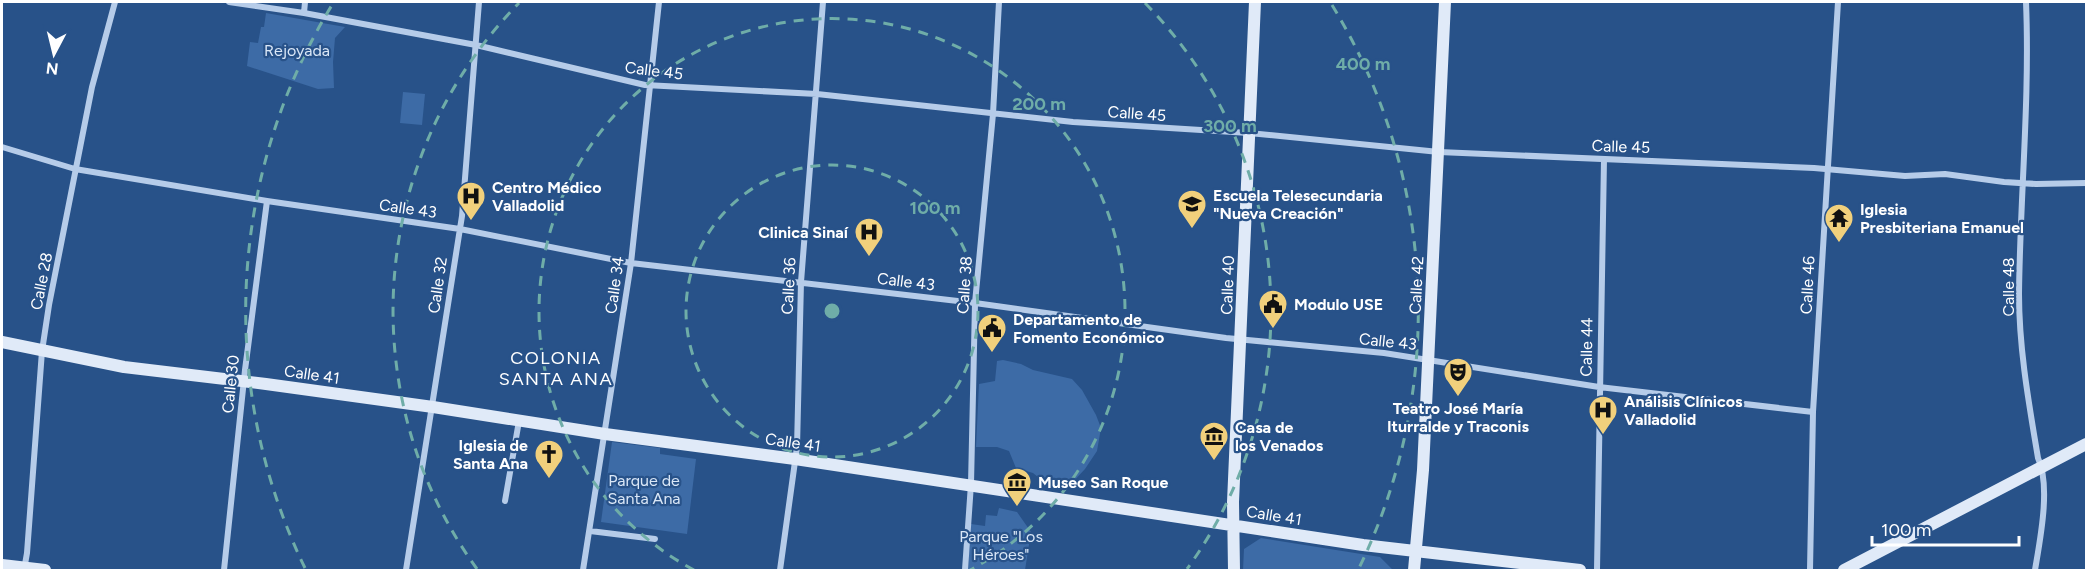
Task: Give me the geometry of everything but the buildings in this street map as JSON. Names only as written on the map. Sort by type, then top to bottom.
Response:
[{"type":"main road","name":"Calle 40","points":[[1234,570],[1236,420],[1255,2]]},
{"type":"main road","name":"Calle 42","points":[[1414,570],[1423,470],[1446,2]]},
{"type":"main road","name":"Calle 41","points":[[2,342],[124,368],[244,381],[605,434],[795,459],[899,476],[971,484],[1351,544],[1580,570]]},
{"type":"main road","points":[[1844,570],[2086,444]]},
{"type":"main road","points":[[2,566],[45,570]]},
{"type":"street","name":"Calle 28","points":[[24,569],[42,351],[75,170],[95,76],[115,2]]},
{"type":"street","name":"Calle 45","points":[[229,2],[304,13],[476,45],[651,86],[817,94],[1073,122],[1249,133],[1439,152],[1828,169],[1905,176],[1945,174],[2024,183],[2086,183]]},
{"type":"street","points":[[304,13],[305,2]]},
{"type":"street","name":"Calle 32","points":[[406,570],[460,229],[479,2]]},
{"type":"street","name":"Calle 34","points":[[583,570],[631,262],[659,2]]},
{"type":"street","name":"Calle 36","points":[[780,570],[795,459],[801,282],[823,2]]},
{"type":"street","name":"Calle 38","points":[[965,570],[971,484],[975,303],[993,114],[999,2]]},
{"type":"street","name":"Calle 46","points":[[1810,570],[1813,412],[1838,2]]},
{"type":"street","name":"Calle 48","points":[[2026,2],[2024,183],[2019,295],[2022,352],[2038,458],[2042,466],[2043,519],[2035,570]]},
{"type":"street","name":"Calle 43","points":[[2,147],[75,170],[460,229],[631,262],[975,303],[1241,340],[1429,359],[1599,387],[1813,412]]},
{"type":"street","name":"Calle 44","points":[[1597,570],[1604,159]]},
{"type":"street","name":"Calle 30","points":[[224,570],[244,381],[267,201]]},
{"type":"street","points":[[505,501],[519,421]]},
{"type":"street","points":[[590,531],[655,539]]},
{"type":"green space","name":"Rejoyada","points":[[266,13],[345,27],[335,38],[334,88],[318,89],[247,66],[250,42],[258,43]]},
{"type":"green space","points":[[403,92],[425,94],[422,125],[400,123]]},
{"type":"green space","points":[[1003,360],[1072,379],[1082,390],[1096,415],[1101,428],[1097,451],[1070,485],[1043,481],[1033,473],[1016,468],[1009,451],[997,447],[976,447],[979,384],[995,381],[997,361]]},
{"type":"green space","name":"Parque de Santa Ana","points":[[612,442],[660,448],[660,454],[696,459],[687,534],[601,522]]},
{"type":"green space","name":"Parque \"Los Héroes\"","points":[[999,508],[1017,512],[1031,532],[1025,570],[968,570],[971,524],[985,526],[986,515],[997,516]]},
{"type":"green space","points":[[1261,538],[1380,557],[1393,570],[1243,570],[1244,549]]},
{"type":"place","name":"Centro Médico Valladolid","points":[[471,222]]},
{"type":"place","name":"Escuela Telesecundaria \"Nueva Creación\"","points":[[1192,230]]},
{"type":"place","name":"Iglesia Presbiteriana Emanuel","points":[[1839,244]]},
{"type":"place","name":"Clinica Sinaí","points":[[869,258]]},
{"type":"place","name":"Modulo USE","points":[[1273,330]]},
{"type":"place","name":"Departamento de Fomento Económico","points":[[992,354]]},
{"type":"place","name":"Teatro José María Iturralde y Traconis","points":[[1458,398]]},
{"type":"place","name":"Análisis Clínicos Valladolid","points":[[1603,436]]},
{"type":"place","name":"Casa de los Venados","points":[[1214,462]]},
{"type":"place","name":"Iglesia de Santa Ana","points":[[549,480]]},
{"type":"place","name":"Museo San Roque","points":[[1017,508]]},
{"type":"district","name":"COLONIA SANTA ANA","points":[[556,368]]}]
